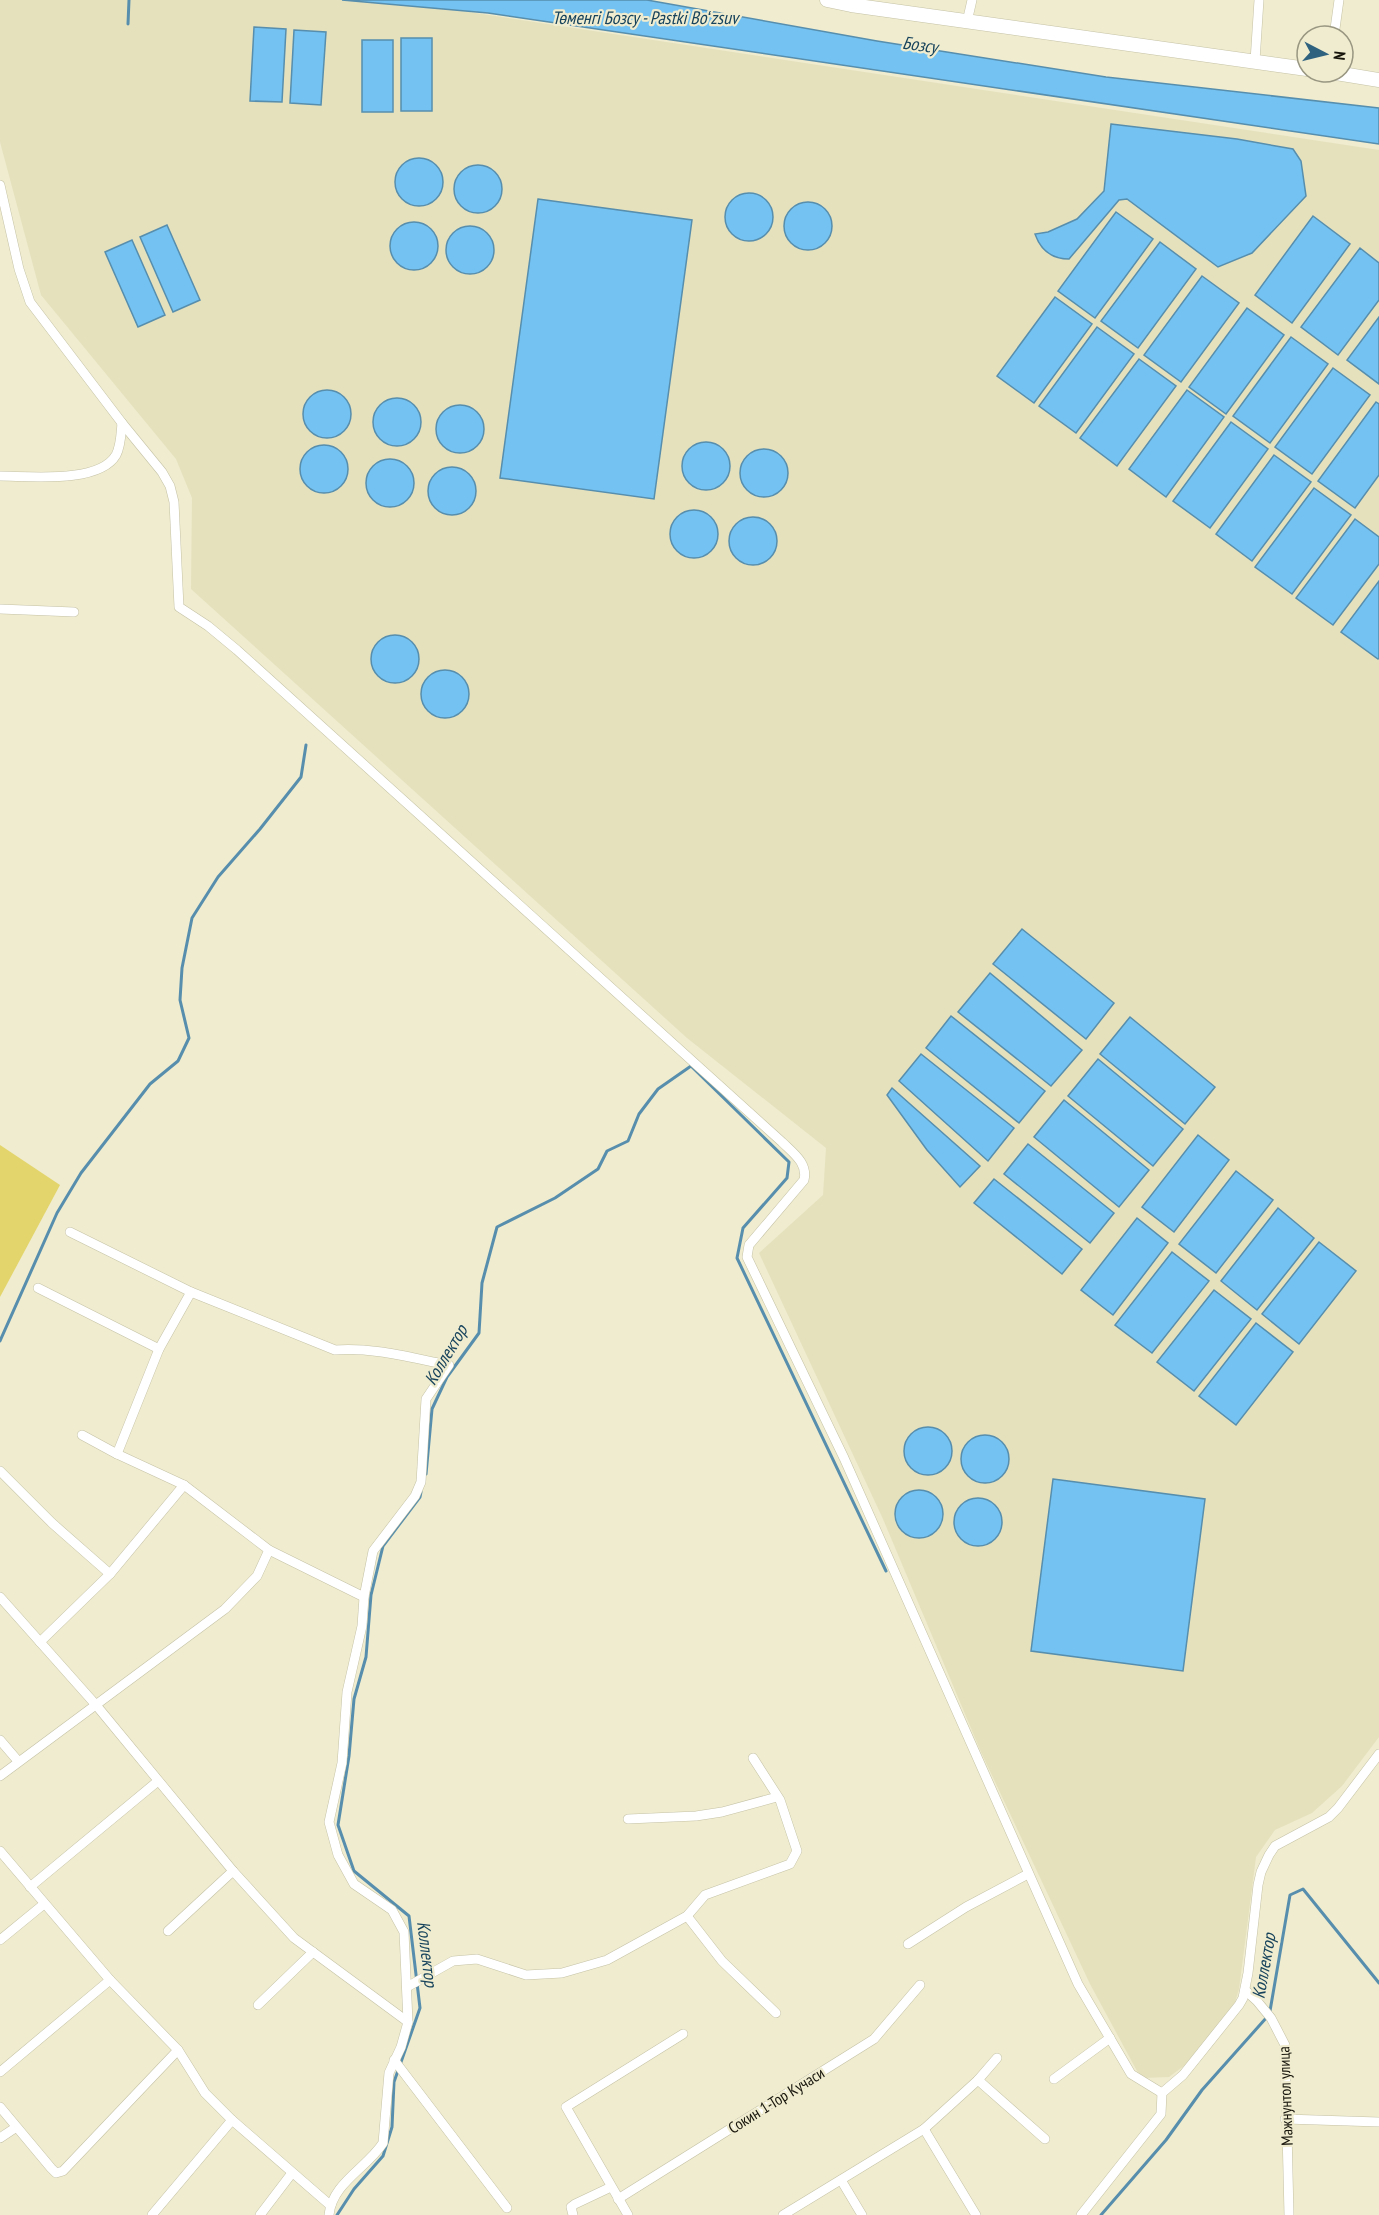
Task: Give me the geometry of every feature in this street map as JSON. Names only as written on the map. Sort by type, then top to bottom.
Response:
[{"type":"main road","points":[[827,0],[967,22],[1295,67]]},
{"type":"main road","points":[[1355,76],[1379,80]]},
{"type":"street","points":[[967,22],[972,0]]},
{"type":"street","points":[[1255,61],[1258,0]]},
{"type":"street","points":[[1336,24],[1339,0]]},
{"type":"street","points":[[0,185],[19,269],[30,302],[162,472],[173,493],[179,607],[208,626],[237,650],[782,1142],[804,1167],[806,1173],[804,1180],[749,1245],[747,1257],[844,1458],[1078,1984],[1131,2074],[1162,2093]]},
{"type":"street","points":[[0,476],[79,475],[103,467],[116,456],[122,423]]},
{"type":"street","points":[[0,609],[74,612]]},
{"type":"street","points":[[0,1851],[110,1980],[178,2050],[204,2093],[330,2210],[340,2187],[378,2151],[383,2143],[389,2073],[401,2047],[408,2022],[404,1932],[392,1910],[354,1884],[338,1856],[328,1822],[342,1763],[347,1692],[362,1626],[364,1597],[373,1551],[415,1496],[421,1482],[426,1399],[449,1365],[379,1351],[335,1350],[191,1292],[70,1232]]},
{"type":"street","points":[[38,1288],[159,1349]]},
{"type":"street","points":[[117,1454],[159,1349],[191,1292]]},
{"type":"street","points":[[82,1435],[184,1485],[269,1550],[364,1597]]},
{"type":"street","points":[[0,1471],[52,1524],[110,1574]]},
{"type":"street","points":[[40,1642],[110,1574],[184,1485]]},
{"type":"street","points":[[0,1776],[225,1609],[257,1576],[269,1550]]},
{"type":"street","points":[[0,1597],[96,1705],[233,1870],[294,1938],[408,2022]]},
{"type":"street","points":[[0,1740],[18,1761]]},
{"type":"street","points":[[1081,2215],[1161,2114],[1162,2093],[1183,2075],[1239,2005],[1245,1990],[1258,1885],[1269,1855],[1275,1846],[1329,1817],[1379,1754]]},
{"type":"street","points":[[407,1987],[453,1961],[477,1959],[526,1975],[562,1973],[607,1960],[687,1916],[705,1895],[790,1864],[797,1851],[777,1797],[753,1758]]},
{"type":"street","points":[[30,1887],[158,1781]]},
{"type":"street","points":[[628,1819],[696,1816],[722,1812],[777,1797]]},
{"type":"street","points":[[168,1931],[233,1870]]},
{"type":"street","points":[[908,1944],[966,1906],[1028,1874]]},
{"type":"street","points":[[0,1940],[44,1904]]},
{"type":"street","points":[[687,1916],[722,1961],[776,2013]]},
{"type":"street","points":[[258,2005],[313,1952]]},
{"type":"street","points":[[0,2072],[110,1980]]},
{"type":"street","name":"Сокин 1-Тор Kучаси","points":[[618,2199],[874,2039],[921,1985]]},
{"type":"street","name":"Мажнунтол улица","points":[[1245,1990],[1268,2015],[1285,2045],[1289,2215]]},
{"type":"street","points":[[628,2215],[566,2107],[683,2034]]},
{"type":"street","points":[[1054,2079],[1110,2038]]},
{"type":"street","points":[[0,2107],[15,2128],[57,2173],[63,2171],[178,2050]]},
{"type":"street","points":[[783,2215],[924,2129],[978,2080],[997,2058]]},
{"type":"street","points":[[394,2060],[507,2208]]},
{"type":"street","points":[[978,2080],[1045,2139]]},
{"type":"street","points":[[152,2215],[232,2120]]},
{"type":"street","points":[[1285,2120],[1379,2122]]},
{"type":"street","points":[[0,2138],[15,2128]]},
{"type":"street","points":[[924,2129],[976,2215]]},
{"type":"street","points":[[260,2215],[292,2173]]},
{"type":"street","points":[[841,2180],[862,2215]]},
{"type":"street","points":[[573,2215],[571,2207],[575,2204],[611,2187]]},
{"type":"shaded area","points":[[0,0],[390,0],[1379,150],[1379,1737],[1342,1786],[1312,1813],[1275,1830],[1256,1857],[1239,1989],[1233,2009],[1209,2041],[1169,2077],[1143,2078],[1137,2071],[1090,1984],[981,1752],[883,1519],[759,1253],[823,1195],[826,1148],[687,1038],[191,589],[192,498],[176,459],[41,295],[0,142]]},
{"type":"shaded area","points":[[0,1145],[60,1185],[0,1297]]},
{"type":"water","name":"Төменгі Бозсу - Pastki Boʻzsuv","points":[[342,0],[647,0],[877,41],[1106,77],[1379,108],[1379,144],[488,13]]},
{"type":"water","points":[[254,27],[286,29],[282,102],[250,101]]},
{"type":"water","points":[[294,30],[326,32],[321,105],[290,103]]},
{"type":"water","points":[[401,38],[432,38],[432,111],[401,111]]},
{"type":"water","points":[[362,40],[393,40],[393,112],[362,112]]},
{"type":"water","points":[[1111,124],[1237,139],[1293,149],[1301,161],[1306,196],[1252,253],[1218,267],[1127,199],[1119,200],[1069,259],[1052,256],[1040,245],[1035,234],[1048,232],[1077,219],[1104,191]]},
{"type":"water","points":[[419,158],[436,165],[443,182],[436,199],[419,206],[402,199],[395,182],[402,165]]},
{"type":"water","points":[[478,165],[495,172],[502,189],[495,206],[478,213],[461,206],[454,189],[461,172]]},
{"type":"water","points":[[749,193],[766,200],[773,217],[766,234],[749,241],[732,234],[725,217],[732,200]]},
{"type":"water","points":[[538,199],[692,220],[654,499],[500,478]]},
{"type":"water","points":[[808,202],[825,209],[832,226],[825,243],[808,250],[791,243],[784,226],[791,209]]},
{"type":"water","points":[[1116,212],[1153,239],[1095,318],[1058,291]]},
{"type":"water","points":[[1313,216],[1350,244],[1292,323],[1255,295]]},
{"type":"water","points":[[414,222],[431,229],[438,246],[431,263],[414,270],[397,263],[390,246],[397,229]]},
{"type":"water","points":[[167,225],[200,300],[173,312],[140,237]]},
{"type":"water","points":[[470,226],[487,233],[494,250],[487,267],[470,274],[453,267],[446,250],[453,233]]},
{"type":"water","points":[[132,240],[165,315],[138,327],[105,252]]},
{"type":"water","points":[[1160,242],[1196,269],[1138,348],[1101,321]]},
{"type":"water","points":[[1360,248],[1379,263],[1379,300],[1338,355],[1301,327]]},
{"type":"water","points":[[1202,276],[1239,303],[1181,382],[1144,355]]},
{"type":"water","points":[[1055,297],[1092,324],[1034,403],[997,376]]},
{"type":"water","points":[[1247,308],[1284,335],[1226,414],[1189,387]]},
{"type":"water","points":[[1379,317],[1379,384],[1347,360]]},
{"type":"water","points":[[1097,327],[1134,354],[1076,433],[1039,406]]},
{"type":"water","points":[[1291,337],[1328,364],[1270,443],[1233,416]]},
{"type":"water","points":[[1139,359],[1176,386],[1117,466],[1080,438]]},
{"type":"water","points":[[1333,368],[1370,395],[1312,474],[1275,447]]},
{"type":"water","points":[[327,390],[344,397],[351,414],[344,431],[327,438],[310,431],[303,414],[310,397]]},
{"type":"water","points":[[1187,390],[1224,417],[1166,497],[1129,469]]},
{"type":"water","points":[[397,398],[414,405],[421,422],[414,439],[397,446],[380,439],[373,422],[380,405]]},
{"type":"water","points":[[1376,402],[1379,404],[1379,475],[1355,508],[1318,481]]},
{"type":"water","points":[[460,405],[477,412],[484,429],[477,446],[460,453],[443,446],[436,429],[443,412]]},
{"type":"water","points":[[1231,422],[1268,449],[1210,528],[1173,501]]},
{"type":"water","points":[[706,442],[723,449],[730,466],[723,483],[706,490],[689,483],[682,466],[689,449]]},
{"type":"water","points":[[324,445],[341,452],[348,469],[341,486],[324,493],[307,486],[300,469],[307,452]]},
{"type":"water","points":[[764,449],[781,456],[788,473],[781,490],[764,497],[747,490],[740,473],[747,456]]},
{"type":"water","points":[[1274,455],[1311,482],[1252,561],[1216,534]]},
{"type":"water","points":[[390,459],[407,466],[414,483],[407,500],[390,507],[373,500],[366,483],[373,466]]},
{"type":"water","points":[[452,467],[469,474],[476,491],[469,508],[452,515],[435,508],[428,491],[435,474]]},
{"type":"water","points":[[1314,488],[1351,515],[1292,594],[1255,567]]},
{"type":"water","points":[[694,510],[711,517],[718,534],[711,551],[694,558],[677,551],[670,534],[677,517]]},
{"type":"water","points":[[753,517],[770,524],[777,541],[770,558],[753,565],[736,558],[729,541],[736,524]]},
{"type":"water","points":[[1355,519],[1379,537],[1379,564],[1333,625],[1296,598]]},
{"type":"water","points":[[1379,581],[1379,658],[1378,659],[1341,632]]},
{"type":"water","points":[[395,635],[412,642],[419,659],[412,676],[395,683],[378,676],[371,659],[378,642]]},
{"type":"water","points":[[445,670],[462,677],[469,694],[462,711],[445,718],[428,711],[421,694],[428,677]]},
{"type":"water","points":[[1022,929],[1114,1003],[1086,1039],[993,964]]},
{"type":"water","points":[[990,973],[1082,1050],[1051,1086],[958,1012]]},
{"type":"water","points":[[951,1016],[1045,1091],[1019,1123],[926,1048]]},
{"type":"water","points":[[1130,1017],[1215,1087],[1185,1124],[1100,1054]]},
{"type":"water","points":[[921,1054],[1014,1128],[988,1161],[899,1081]]},
{"type":"water","points":[[1098,1059],[1183,1129],[1153,1166],[1068,1096]]},
{"type":"water","points":[[892,1088],[980,1166],[960,1187],[927,1150],[887,1095]]},
{"type":"water","points":[[1064,1100],[1149,1170],[1119,1207],[1034,1137]]},
{"type":"water","points":[[1198,1135],[1229,1160],[1174,1232],[1142,1207]]},
{"type":"water","points":[[1028,1144],[1114,1213],[1090,1243],[1004,1174]]},
{"type":"water","points":[[1236,1171],[1273,1200],[1216,1273],[1179,1244]]},
{"type":"water","points":[[994,1179],[1082,1249],[1062,1274],[974,1203]]},
{"type":"water","points":[[1278,1208],[1314,1238],[1257,1310],[1221,1281]]},
{"type":"water","points":[[1137,1218],[1168,1243],[1113,1315],[1081,1290]]},
{"type":"water","points":[[1319,1242],[1356,1271],[1299,1344],[1262,1314]]},
{"type":"water","points":[[1172,1252],[1209,1281],[1152,1353],[1115,1325]]},
{"type":"water","points":[[1214,1290],[1251,1319],[1194,1391],[1157,1362]]},
{"type":"water","points":[[1256,1323],[1293,1352],[1236,1425],[1199,1396]]},
{"type":"water","points":[[928,1427],[945,1434],[952,1451],[945,1468],[928,1475],[911,1468],[904,1451],[911,1434]]},
{"type":"water","points":[[985,1435],[1002,1442],[1009,1459],[1002,1476],[985,1483],[968,1476],[961,1459],[968,1442]]},
{"type":"water","points":[[1053,1479],[1205,1499],[1183,1671],[1031,1651]]},
{"type":"water","points":[[919,1490],[936,1497],[943,1514],[936,1531],[919,1538],[902,1531],[895,1514],[902,1497]]},
{"type":"water","points":[[978,1498],[995,1505],[1002,1522],[995,1539],[978,1546],[961,1539],[954,1522],[961,1505]]},
{"type":"waterway","points":[[128,24],[129,0]]},
{"type":"waterway","points":[[0,1341],[57,1213],[81,1173],[150,1084],[178,1061],[189,1038],[180,1000],[182,968],[192,918],[218,877],[301,777],[306,745]]},
{"type":"waterway","name":"Коллектор","points":[[426,1474],[432,1409],[447,1377],[479,1333],[482,1283],[497,1227],[555,1198],[598,1169],[607,1151],[628,1141],[639,1114],[658,1089],[691,1066],[789,1162],[787,1178],[743,1228],[737,1258],[886,1571]]},
{"type":"waterway","name":"Коллектор","points":[[337,2215],[354,2189],[383,2156],[392,2127],[394,2082],[420,2008],[409,1916],[354,1871],[338,1825],[349,1756],[354,1699],[366,1657],[371,1595],[383,1546],[420,1497],[421,1492]]},
{"type":"waterway","name":"Коллектор","points":[[1270,2011],[1290,1895],[1303,1889],[1379,1983]]},
{"type":"waterway","name":"Коллектор","points":[[1101,2215],[1166,2140],[1202,2090],[1267,2017]]},
{"type":"water label","name":"Бозсу","points":[[920,45]]}]
